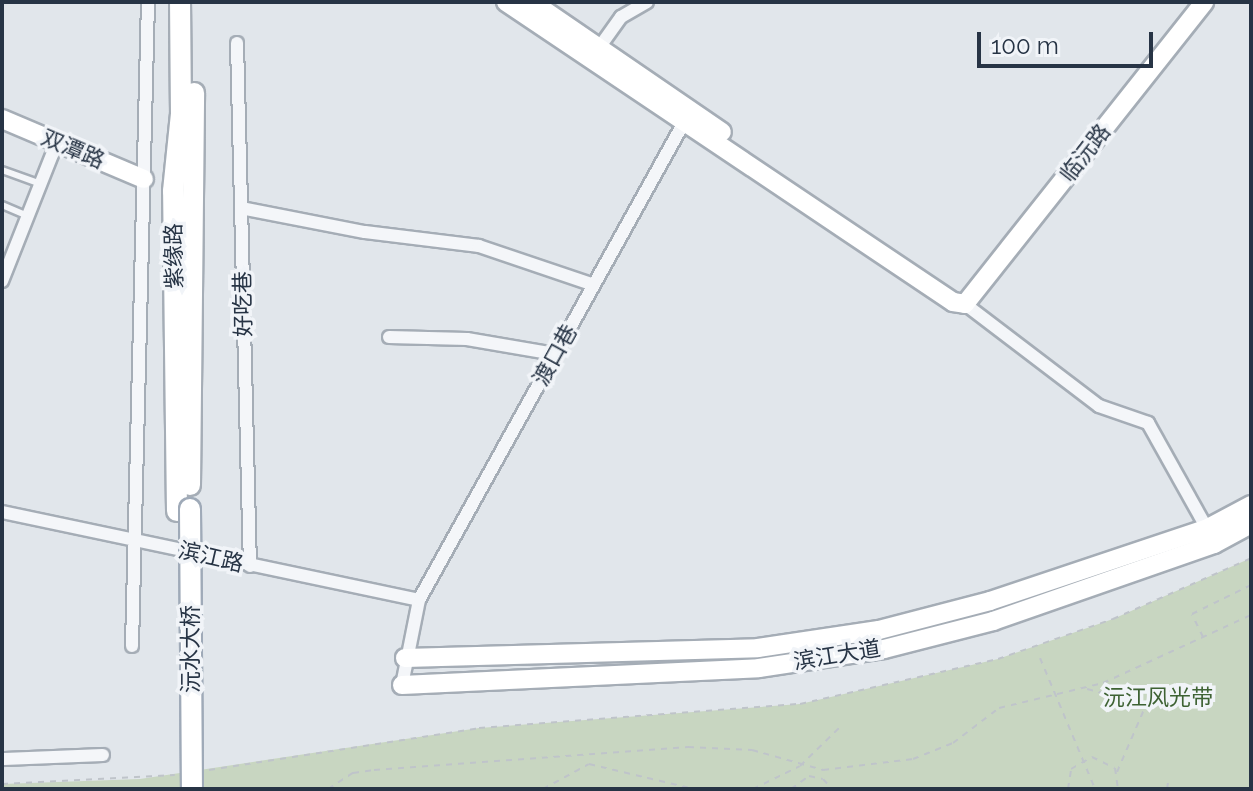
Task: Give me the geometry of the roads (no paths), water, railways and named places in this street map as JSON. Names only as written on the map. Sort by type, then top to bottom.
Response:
[{"type":"main road","name":"紫缘路","points":[[180,2],[181,114],[173,191],[184,510]]},
{"type":"main road","name":"紫缘路","points":[[184,510],[194,2]]},
{"type":"main road","name":"沅水大桥","points":[[184,510],[186,784]]},
{"type":"street","points":[[132,646],[148,2]]},
{"type":"street","points":[[506,2],[595,53]]},
{"type":"street","points":[[532,2],[595,53],[687,116],[959,293],[965,304],[1099,406],[1148,423],[1211,536]]},
{"type":"street","points":[[595,53],[621,17],[647,2]]},
{"type":"street","name":"临沅路","points":[[965,304],[1204,2]]},
{"type":"street","name":"好吃巷","points":[[237,43],[250,566]]},
{"type":"street","name":"渡口巷","points":[[402,685],[419,600],[687,116]]},
{"type":"street","name":"双潭路","points":[[2,119],[144,179]]},
{"type":"street","points":[[2,281],[57,142]]},
{"type":"street","points":[[241,208],[365,232],[479,246],[594,285]]},
{"type":"street","points":[[389,337],[467,339],[555,354]]},
{"type":"street","name":"滨江大道","points":[[402,685],[759,668],[884,649],[993,621],[1211,536],[1251,505]]},
{"type":"street","name":"滨江路","points":[[2,512],[419,600]]},
{"type":"street","name":"滨江大道","points":[[405,658],[758,648],[879,630],[990,601],[1251,524]]},
{"type":"street","points":[[2,759],[103,755]]},
{"type":"lane","points":[[2,170],[41,184]]},
{"type":"lane","points":[[2,205],[28,216]]},
{"type":"park label","name":"沅江风光带","points":[[1158,698]]}]
